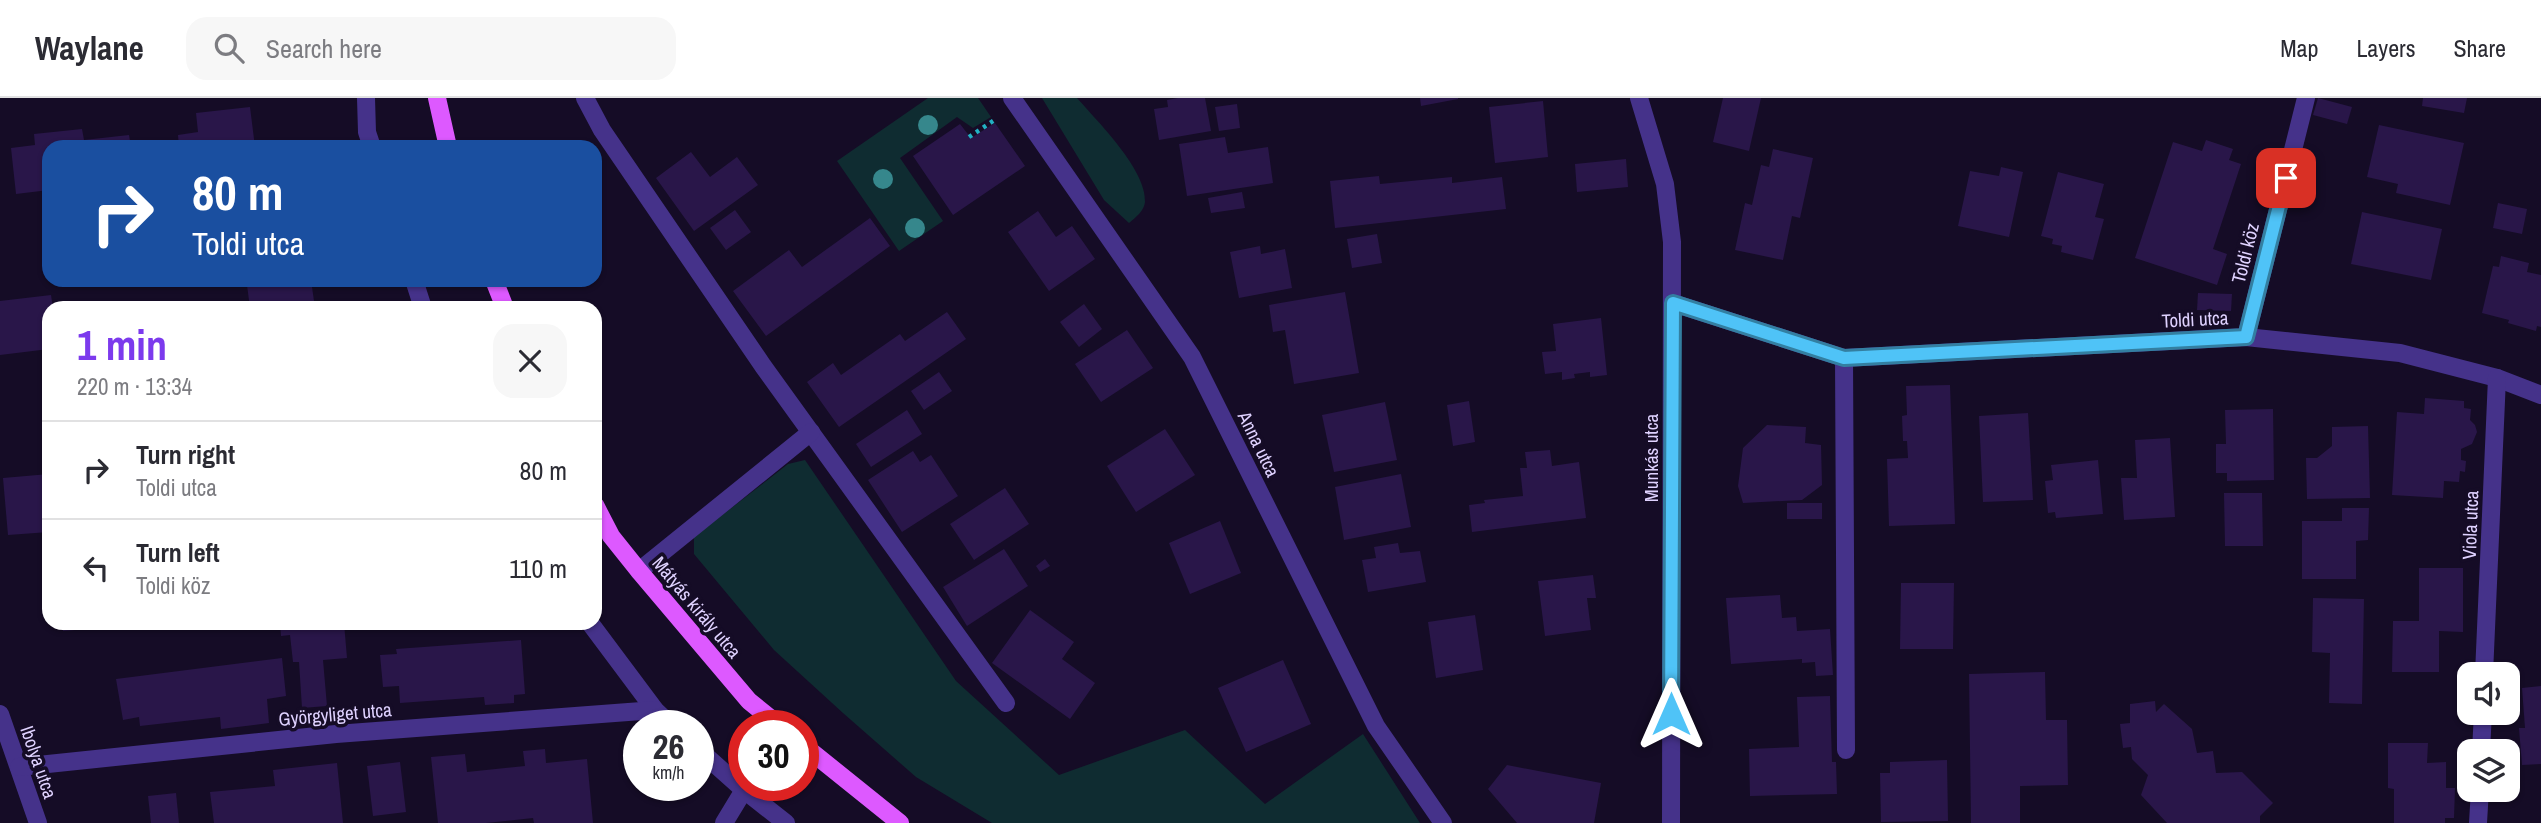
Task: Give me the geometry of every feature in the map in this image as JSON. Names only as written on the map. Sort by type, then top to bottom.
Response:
[{"type":"main road","points":[[437,98],[446,140]]},
{"type":"main road","name":"Mátyás király utca","points":[[602,519],[611,536],[639,571],[749,701],[760,710]]},
{"type":"main road","points":[[819,758],[900,823]]},
{"type":"street","points":[[366,98],[370,140]]},
{"type":"street","points":[[585,98],[602,130],[811,432],[1006,703]]},
{"type":"street","name":"Anna utca","points":[[1012,98],[1192,357],[1376,726],[1443,823]]},
{"type":"street","name":"Munkás utca","points":[[1639,98],[1665,184],[1672,242],[1671,823]]},
{"type":"street","name":"Toldi köz","points":[[2246,337],[2306,98]]},
{"type":"street","name":"Toldi utca","points":[[1673,303],[1844,358],[2246,337],[2400,353],[2497,378],[2541,395]]},
{"type":"street","points":[[1844,358],[1846,750]]},
{"type":"street","name":"Viola utca","points":[[2485,662],[2497,378]]},
{"type":"street","points":[[639,571],[811,432]]},
{"type":"street","points":[[595,630],[655,710]]},
{"type":"street","name":"Györgyliget utca","points":[[19,767],[336,734],[623,712]]},
{"type":"street","name":"Ibolya utca","points":[[0,714],[38,823]]},
{"type":"street","points":[[714,763],[728,776]]},
{"type":"street","points":[[724,823],[737,801]]},
{"type":"street","points":[[758,801],[786,823]]},
{"type":"street","points":[[2478,823],[2479,802]]},
{"type":"green space","points":[[928,98],[978,98],[991,117],[973,128],[957,117],[900,158],[943,221],[899,251],[837,161]]},
{"type":"green space","points":[[1042,98],[1077,98],[1130,161],[1138,175],[1145,202],[1141,211],[1129,223],[1104,200]]},
{"type":"green space","points":[[805,460],[956,681],[1059,775],[1185,730],[1265,804],[1363,734],[1420,823],[992,823],[916,777],[843,713],[774,650],[694,554],[694,537],[788,464]]},
{"type":"building","points":[[1205,98],[1211,131],[1159,140],[1154,109],[1168,107],[1167,100]]},
{"type":"building","points":[[1420,98],[1458,98],[1458,99],[1421,106]]},
{"type":"building","points":[[1723,98],[1761,98],[1749,151],[1713,142]]},
{"type":"building","points":[[2318,98],[2352,107],[2347,124],[2313,115]]},
{"type":"building","points":[[2423,98],[2467,98],[2464,113],[2422,106]]},
{"type":"building","points":[[1543,101],[1548,157],[1495,163],[1489,107]]},
{"type":"building","points":[[1237,104],[1240,128],[1219,131],[1215,107]]},
{"type":"building","points":[[250,107],[254,140],[178,140],[178,135],[198,132],[196,113]]},
{"type":"building","points":[[995,123],[1025,166],[953,215],[913,156],[960,124],[971,138]]},
{"type":"building","points":[[2379,125],[2464,143],[2450,205],[2396,193],[2398,184],[2367,177]]},
{"type":"building","points":[[82,129],[84,140],[42,140],[42,191],[16,194],[11,148],[35,145],[34,134]]},
{"type":"building","points":[[129,135],[130,140],[84,140]]},
{"type":"building","points":[[1225,137],[1228,153],[1268,147],[1273,183],[1187,196],[1179,144]]},
{"type":"building","points":[[2206,140],[2233,149],[2229,160],[2241,164],[2213,249],[2227,254],[2217,285],[2135,258],[2173,142],[2202,151]]},
{"type":"building","points":[[1773,149],[1813,158],[1800,218],[1792,216],[1783,260],[1735,250],[1745,203],[1752,205],[1761,165],[1769,167]]},
{"type":"building","points":[[691,152],[710,177],[737,157],[758,185],[694,231],[656,178]]},
{"type":"building","points":[[1626,159],[1628,187],[1577,192],[1575,164]]},
{"type":"building","points":[[2001,167],[2023,172],[2009,237],[1958,226],[1970,171],[1999,176]]},
{"type":"building","points":[[2058,172],[2104,184],[2095,217],[2104,219],[2093,260],[2061,252],[2062,246],[2052,244],[2053,239],[2041,236]]},
{"type":"building","points":[[1379,176],[1380,184],[1452,177],[1452,183],[1502,177],[1506,209],[1335,228],[1330,181]]},
{"type":"building","points":[[1242,192],[1245,208],[1211,213],[1208,198]]},
{"type":"building","points":[[2498,203],[2527,209],[2522,234],[2493,228]]},
{"type":"building","points":[[735,210],[751,232],[726,250],[710,228]]},
{"type":"building","points":[[1038,211],[1056,237],[1072,226],[1095,259],[1049,291],[1008,232]]},
{"type":"building","points":[[2362,212],[2442,229],[2431,280],[2351,264]]},
{"type":"building","points":[[870,218],[890,246],[766,336],[733,291],[789,250],[802,267]]},
{"type":"building","points":[[1377,234],[1382,263],[1352,268],[1347,239]]},
{"type":"building","points":[[1260,246],[1261,254],[1285,249],[1292,288],[1239,298],[1230,252]]},
{"type":"building","points":[[2501,256],[2529,263],[2527,272],[2541,275],[2541,327],[2537,326],[2536,331],[2482,313],[2493,266],[2499,267]]},
{"type":"building","points":[[247,287],[312,287],[314,301],[249,301]]},
{"type":"building","points":[[1345,292],[1359,373],[1294,384],[1285,330],[1273,332],[1269,305]]},
{"type":"building","points":[[2198,293],[2232,294],[2231,311],[2197,310]]},
{"type":"building","points":[[51,295],[52,301],[42,301],[42,350],[0,355],[0,301]]},
{"type":"building","points":[[1084,304],[1102,329],[1079,347],[1060,322]]},
{"type":"building","points":[[947,312],[966,339],[839,427],[807,382],[833,363],[841,375],[900,334],[905,341]]},
{"type":"building","points":[[1601,318],[1607,375],[1590,377],[1590,372],[1574,374],[1575,378],[1562,380],[1562,372],[1545,374],[1542,352],[1556,351],[1553,324]]},
{"type":"building","points":[[1127,330],[1153,368],[1101,402],[1075,364]]},
{"type":"building","points":[[939,372],[952,391],[924,410],[911,391]]},
{"type":"building","points":[[1950,385],[1955,524],[1889,526],[1887,459],[1908,458],[1907,441],[1903,441],[1902,416],[1907,415],[1906,386]]},
{"type":"building","points":[[2425,398],[2464,401],[2464,408],[2471,409],[2470,420],[2477,432],[2472,444],[2461,449],[2461,460],[2466,461],[2465,472],[2460,471],[2459,482],[2444,481],[2443,498],[2392,495],[2397,412],[2424,414]]},
{"type":"building","points":[[1469,401],[1475,442],[1453,446],[1447,405]]},
{"type":"building","points":[[1385,402],[1397,460],[1334,472],[1322,415]]},
{"type":"building","points":[[2273,409],[2274,480],[2227,481],[2227,473],[2216,473],[2216,444],[2226,444],[2225,410]]},
{"type":"building","points":[[907,410],[922,434],[871,467],[856,444]]},
{"type":"building","points":[[2028,413],[2033,500],[1983,502],[1979,416]]},
{"type":"building","points":[[1767,425],[1806,427],[1805,443],[1821,445],[1822,485],[1802,500],[1743,503],[1738,486],[1743,448]]},
{"type":"building","points":[[2368,426],[2370,498],[2307,499],[2306,458],[2317,458],[2332,446],[2332,427]]},
{"type":"building","points":[[1165,429],[1195,475],[1136,512],[1107,466]]},
{"type":"building","points":[[2170,438],[2175,517],[2124,520],[2121,478],[2137,478],[2135,440]]},
{"type":"building","points":[[1550,450],[1552,466],[1579,462],[1586,518],[1472,532],[1469,505],[1485,503],[1484,500],[1523,496],[1520,468],[1527,468],[1525,452]]},
{"type":"building","points":[[913,451],[920,462],[931,455],[958,496],[902,532],[868,480]]},
{"type":"building","points":[[2098,460],[2103,514],[2056,518],[2055,512],[2048,513],[2045,481],[2053,480],[2051,465]]},
{"type":"building","points":[[1401,474],[1411,527],[1344,540],[1335,487]]},
{"type":"building","points":[[42,475],[42,533],[8,535],[3,478]]},
{"type":"building","points":[[1005,488],[1029,524],[974,560],[950,524]]},
{"type":"building","points":[[2224,493],[2262,493],[2263,546],[2225,546]]},
{"type":"building","points":[[1787,503],[1822,503],[1822,519],[1787,519]]},
{"type":"building","points":[[2342,508],[2369,508],[2368,540],[2356,541],[2356,579],[2302,579],[2302,521],[2342,521]]},
{"type":"building","points":[[1220,521],[1241,573],[1190,594],[1169,543]]},
{"type":"building","points":[[1398,543],[1400,553],[1420,551],[1426,582],[1368,592],[1362,560],[1376,558],[1374,547]]},
{"type":"building","points":[[1004,549],[1028,586],[967,626],[943,587]]},
{"type":"building","points":[[1045,559],[1050,566],[1040,572],[1036,566]]},
{"type":"building","points":[[2419,568],[2463,568],[2463,632],[2439,631],[2439,672],[2392,672],[2393,621],[2419,621]]},
{"type":"building","points":[[1593,575],[1596,598],[1587,598],[1591,630],[1545,636],[1538,581]]},
{"type":"building","points":[[1901,583],[1954,583],[1953,649],[1900,649]]},
{"type":"building","points":[[1780,595],[1782,618],[1796,617],[1797,631],[1830,629],[1833,675],[1816,676],[1815,662],[1802,663],[1802,659],[1731,664],[1726,598]]},
{"type":"building","points":[[2313,598],[2364,599],[2362,704],[2329,703],[2330,653],[2312,652]]},
{"type":"building","points":[[1030,610],[1074,642],[1062,659],[1095,683],[1070,719],[992,663]]},
{"type":"building","points":[[1475,615],[1483,670],[1436,678],[1428,622]]},
{"type":"building","points":[[281,630],[345,630],[347,658],[323,660],[327,706],[302,708],[299,662],[293,662],[290,635],[281,636]]},
{"type":"building","points":[[521,640],[525,694],[514,695],[514,703],[485,705],[484,697],[400,703],[399,686],[383,687],[380,655],[397,654],[396,649]]},
{"type":"building","points":[[282,658],[286,696],[267,699],[269,723],[221,729],[220,717],[140,726],[139,717],[123,720],[116,679]]},
{"type":"building","points":[[1283,660],[1311,724],[1246,752],[1218,688]]},
{"type":"building","points":[[2045,672],[2046,720],[2067,720],[2068,785],[2020,786],[2020,823],[1971,823],[1969,674]]},
{"type":"building","points":[[2541,686],[2541,764],[2522,765],[2519,728],[2525,728],[2522,688]]},
{"type":"building","points":[[1830,696],[1832,762],[1836,762],[1837,794],[1750,796],[1749,749],[1799,747],[1797,697]]},
{"type":"building","points":[[2155,701],[2156,712],[2164,704],[2192,729],[2197,753],[2213,751],[2216,773],[2242,772],[2273,803],[2260,816],[2260,823],[2167,823],[2141,795],[2148,775],[2132,759],[2131,747],[2123,748],[2120,724],[2130,723],[2130,704]]},
{"type":"building","points":[[2388,743],[2428,743],[2427,763],[2446,762],[2446,788],[2455,788],[2454,818],[2445,818],[2445,823],[2394,823],[2394,789],[2388,788]]},
{"type":"building","points":[[545,749],[546,763],[587,759],[593,823],[534,823],[533,818],[486,823],[438,823],[431,757],[465,754],[467,772],[525,766],[523,751]]},
{"type":"building","points":[[1947,760],[1948,821],[1881,822],[1880,773],[1890,773],[1890,762]]},
{"type":"building","points":[[400,762],[406,812],[373,816],[367,766]]},
{"type":"building","points":[[337,763],[343,823],[214,823],[210,792],[275,786],[273,770]]},
{"type":"building","points":[[1507,765],[1601,783],[1594,823],[1517,823],[1488,789]]},
{"type":"building","points":[[176,793],[179,823],[151,823],[148,796]]},
{"type":"route","points":[[1671,714],[1673,303],[1844,358],[2246,337],[2286,178]]}]
